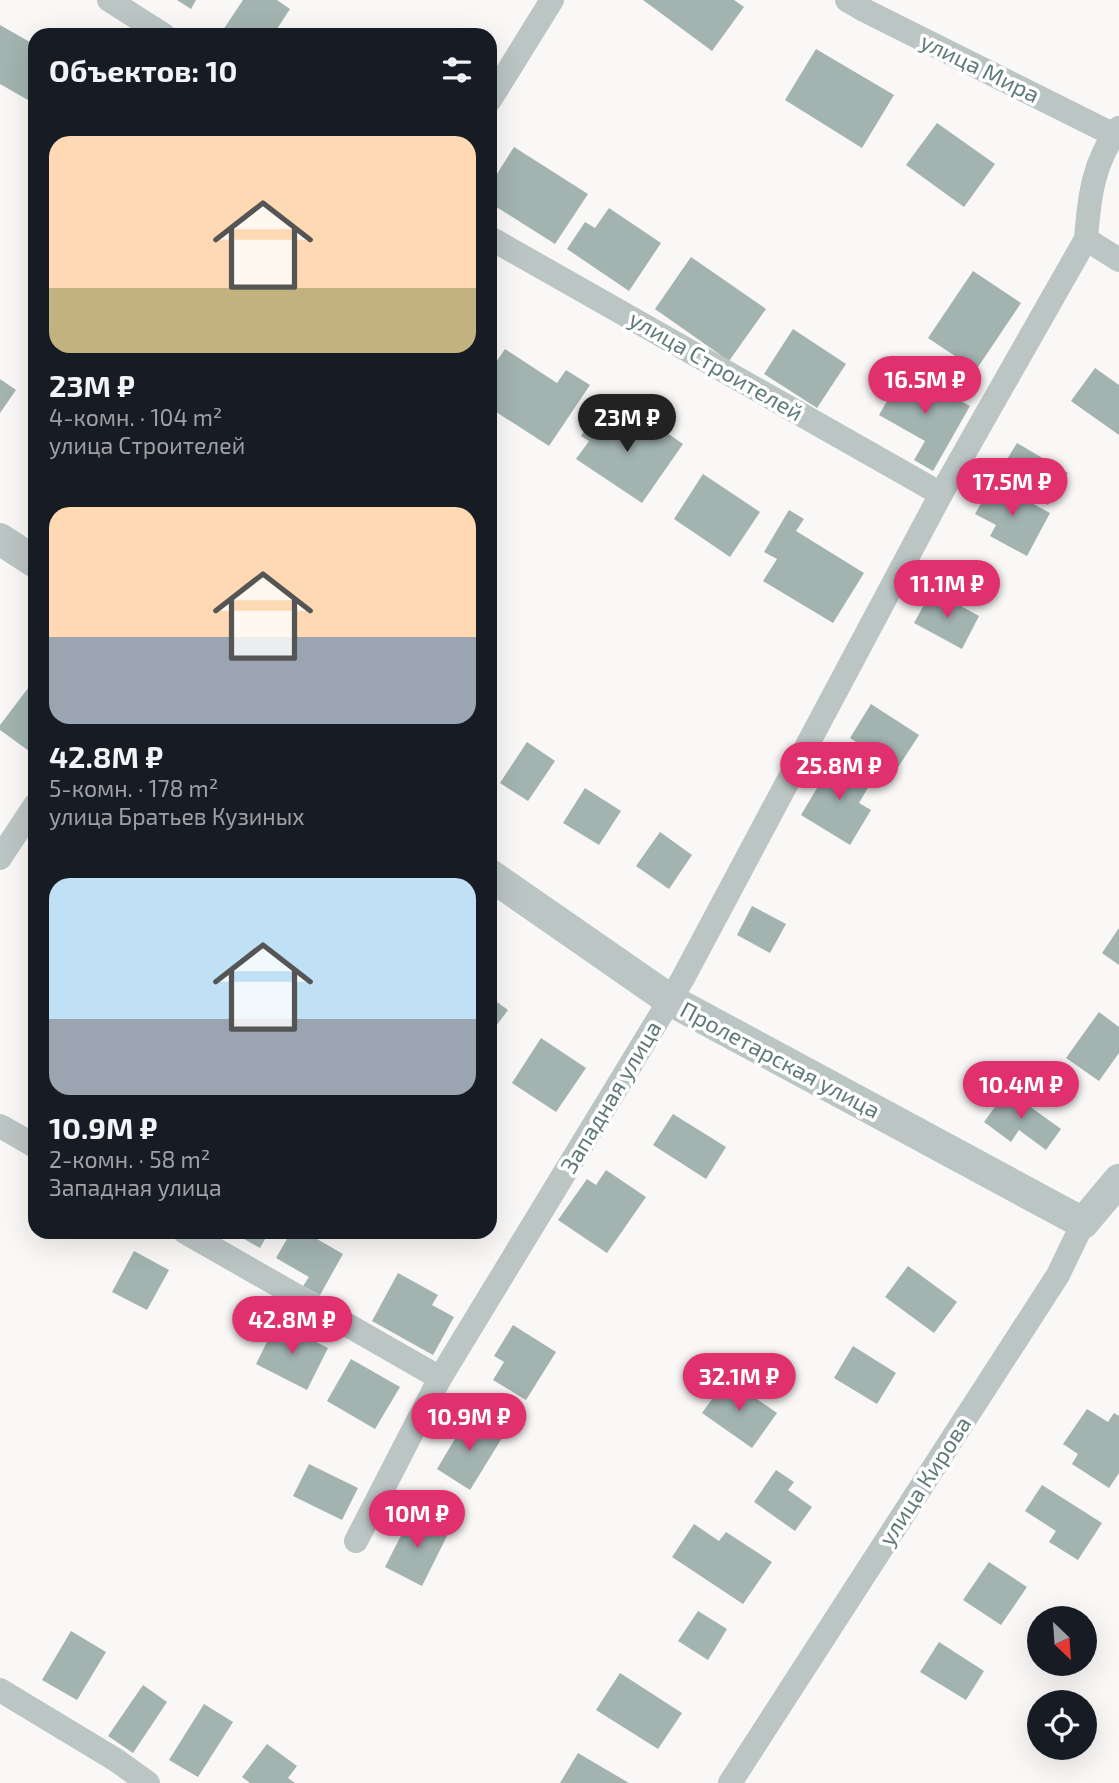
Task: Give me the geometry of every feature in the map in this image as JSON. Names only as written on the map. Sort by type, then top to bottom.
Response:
[{"type":"street","points":[[109,0],[153,28]]},
{"type":"street","points":[[497,89],[552,0]]},
{"type":"street","name":"улица Мира","points":[[847,0],[1116,132]]},
{"type":"street","name":"Западная улица","points":[[356,1541],[440,1378],[682,980],[941,494],[1086,239],[1096,168],[1116,132]]},
{"type":"street","points":[[1086,239],[1119,260]]},
{"type":"street","name":"улица Строителей","points":[[497,242],[941,494]]},
{"type":"street","points":[[0,540],[28,558]]},
{"type":"street","points":[[0,858],[28,816]]},
{"type":"street","name":"Пролетарская улица","points":[[497,880],[670,1000],[1083,1223]]},
{"type":"street","points":[[0,1126],[28,1142]]},
{"type":"street","name":"улица Кирова","points":[[730,1783],[1058,1275],[1083,1223],[1119,1180]]},
{"type":"street","points":[[197,1239],[440,1378]]},
{"type":"street","points":[[0,1690],[116,1760],[148,1783]]},
{"type":"building","points":[[177,0],[196,0],[191,9]]},
{"type":"building","points":[[243,0],[277,0],[290,9],[278,28],[224,28]]},
{"type":"building","points":[[643,0],[734,0],[744,7],[712,51]]},
{"type":"building","points":[[0,25],[28,41],[28,100],[0,84]]},
{"type":"building","points":[[816,49],[894,95],[862,148],[785,100]]},
{"type":"building","points":[[937,123],[995,164],[964,207],[906,165]]},
{"type":"building","points":[[514,147],[588,194],[555,244],[497,207],[497,174]]},
{"type":"building","points":[[609,208],[661,243],[629,291],[567,249],[585,222],[595,228]]},
{"type":"building","points":[[691,257],[766,309],[729,361],[655,309]]},
{"type":"building","points":[[973,271],[1021,303],[976,370],[928,338]]},
{"type":"building","points":[[793,329],[846,364],[817,408],[764,374]]},
{"type":"building","points":[[505,349],[557,383],[566,370],[590,385],[549,446],[497,413],[497,361]]},
{"type":"building","points":[[1095,368],[1119,385],[1119,435],[1071,401]]},
{"type":"building","points":[[905,370],[970,406],[933,471],[914,460],[925,441],[879,415]]},
{"type":"building","points":[[0,379],[16,390],[0,413]]},
{"type":"building","points":[[601,405],[652,440],[660,428],[683,444],[642,503],[576,459],[589,441],[581,436]]},
{"type":"building","points":[[1017,443],[1068,473],[1048,505],[998,474]]},
{"type":"building","points":[[703,474],[760,512],[730,557],[674,519]]},
{"type":"building","points":[[993,482],[1050,513],[1027,556],[990,536],[996,525],[975,514]]},
{"type":"building","points":[[789,510],[804,519],[796,531],[864,573],[833,623],[763,581],[777,559],[764,552]]},
{"type":"building","points":[[932,590],[979,616],[962,649],[914,623]]},
{"type":"building","points":[[28,688],[28,750],[0,730],[0,725]]},
{"type":"building","points":[[871,704],[919,735],[897,769],[850,738]]},
{"type":"building","points":[[527,742],[555,761],[528,801],[500,783]]},
{"type":"building","points":[[835,758],[872,781],[859,803],[871,810],[850,845],[801,815]]},
{"type":"building","points":[[585,788],[621,811],[599,845],[563,823]]},
{"type":"building","points":[[660,832],[692,855],[669,889],[636,866]]},
{"type":"building","points":[[752,906],[786,924],[770,953],[737,935]]},
{"type":"building","points":[[1119,928],[1119,965],[1102,953]]},
{"type":"building","points":[[497,1002],[508,1010],[497,1025]]},
{"type":"building","points":[[1099,1012],[1119,1027],[1119,1053],[1099,1081],[1066,1058]]},
{"type":"building","points":[[541,1038],[586,1068],[556,1112],[512,1083]]},
{"type":"building","points":[[1007,1090],[1061,1129],[1046,1150],[1019,1130],[1011,1142],[984,1122]]},
{"type":"building","points":[[673,1114],[726,1147],[706,1179],[653,1145]]},
{"type":"building","points":[[606,1170],[646,1197],[607,1253],[558,1220],[587,1179],[596,1185]]},
{"type":"building","points":[[244,1239],[265,1239],[260,1248]]},
{"type":"building","points":[[287,1239],[317,1239],[343,1254],[320,1295],[303,1286],[309,1277],[276,1258]]},
{"type":"building","points":[[134,1251],[169,1270],[147,1310],[112,1292]]},
{"type":"building","points":[[908,1266],[957,1302],[934,1333],[885,1297]]},
{"type":"building","points":[[398,1273],[438,1295],[432,1305],[454,1317],[433,1355],[372,1321]]},
{"type":"building","points":[[277,1322],[328,1348],[307,1390],[256,1364]]},
{"type":"building","points":[[513,1325],[556,1352],[526,1400],[493,1380],[504,1362],[494,1356]]},
{"type":"building","points":[[853,1346],[896,1373],[877,1404],[834,1378]]},
{"type":"building","points":[[351,1359],[400,1387],[375,1429],[327,1401]]},
{"type":"building","points":[[727,1378],[777,1413],[752,1448],[702,1413]]},
{"type":"building","points":[[1087,1409],[1108,1422],[1114,1413],[1119,1416],[1119,1473],[1109,1488],[1072,1464],[1078,1454],[1063,1444]]},
{"type":"building","points":[[468,1417],[502,1438],[470,1490],[437,1469]]},
{"type":"building","points":[[309,1464],[358,1488],[342,1520],[293,1496]]},
{"type":"building","points":[[776,1470],[794,1482],[788,1490],[812,1507],[795,1531],[754,1502]]},
{"type":"building","points":[[1042,1485],[1102,1523],[1078,1560],[1049,1542],[1056,1531],[1025,1511]]},
{"type":"building","points":[[412,1514],[449,1532],[422,1586],[385,1567]]},
{"type":"building","points":[[694,1524],[719,1541],[726,1532],[772,1562],[743,1604],[672,1557]]},
{"type":"building","points":[[989,1562],[1027,1587],[1001,1625],[963,1600]]},
{"type":"building","points":[[698,1611],[727,1629],[708,1660],[678,1641]]},
{"type":"building","points":[[71,1631],[106,1652],[77,1700],[42,1680]]},
{"type":"building","points":[[939,1642],[984,1671],[966,1700],[920,1672]]},
{"type":"building","points":[[620,1673],[682,1713],[658,1749],[596,1710]]},
{"type":"building","points":[[143,1685],[167,1702],[133,1753],[108,1736]]},
{"type":"building","points":[[204,1704],[233,1722],[198,1777],[169,1760]]},
{"type":"building","points":[[267,1744],[297,1766],[288,1778],[295,1783],[250,1783],[242,1777]]},
{"type":"building","points":[[578,1753],[629,1783],[560,1783]]}]
